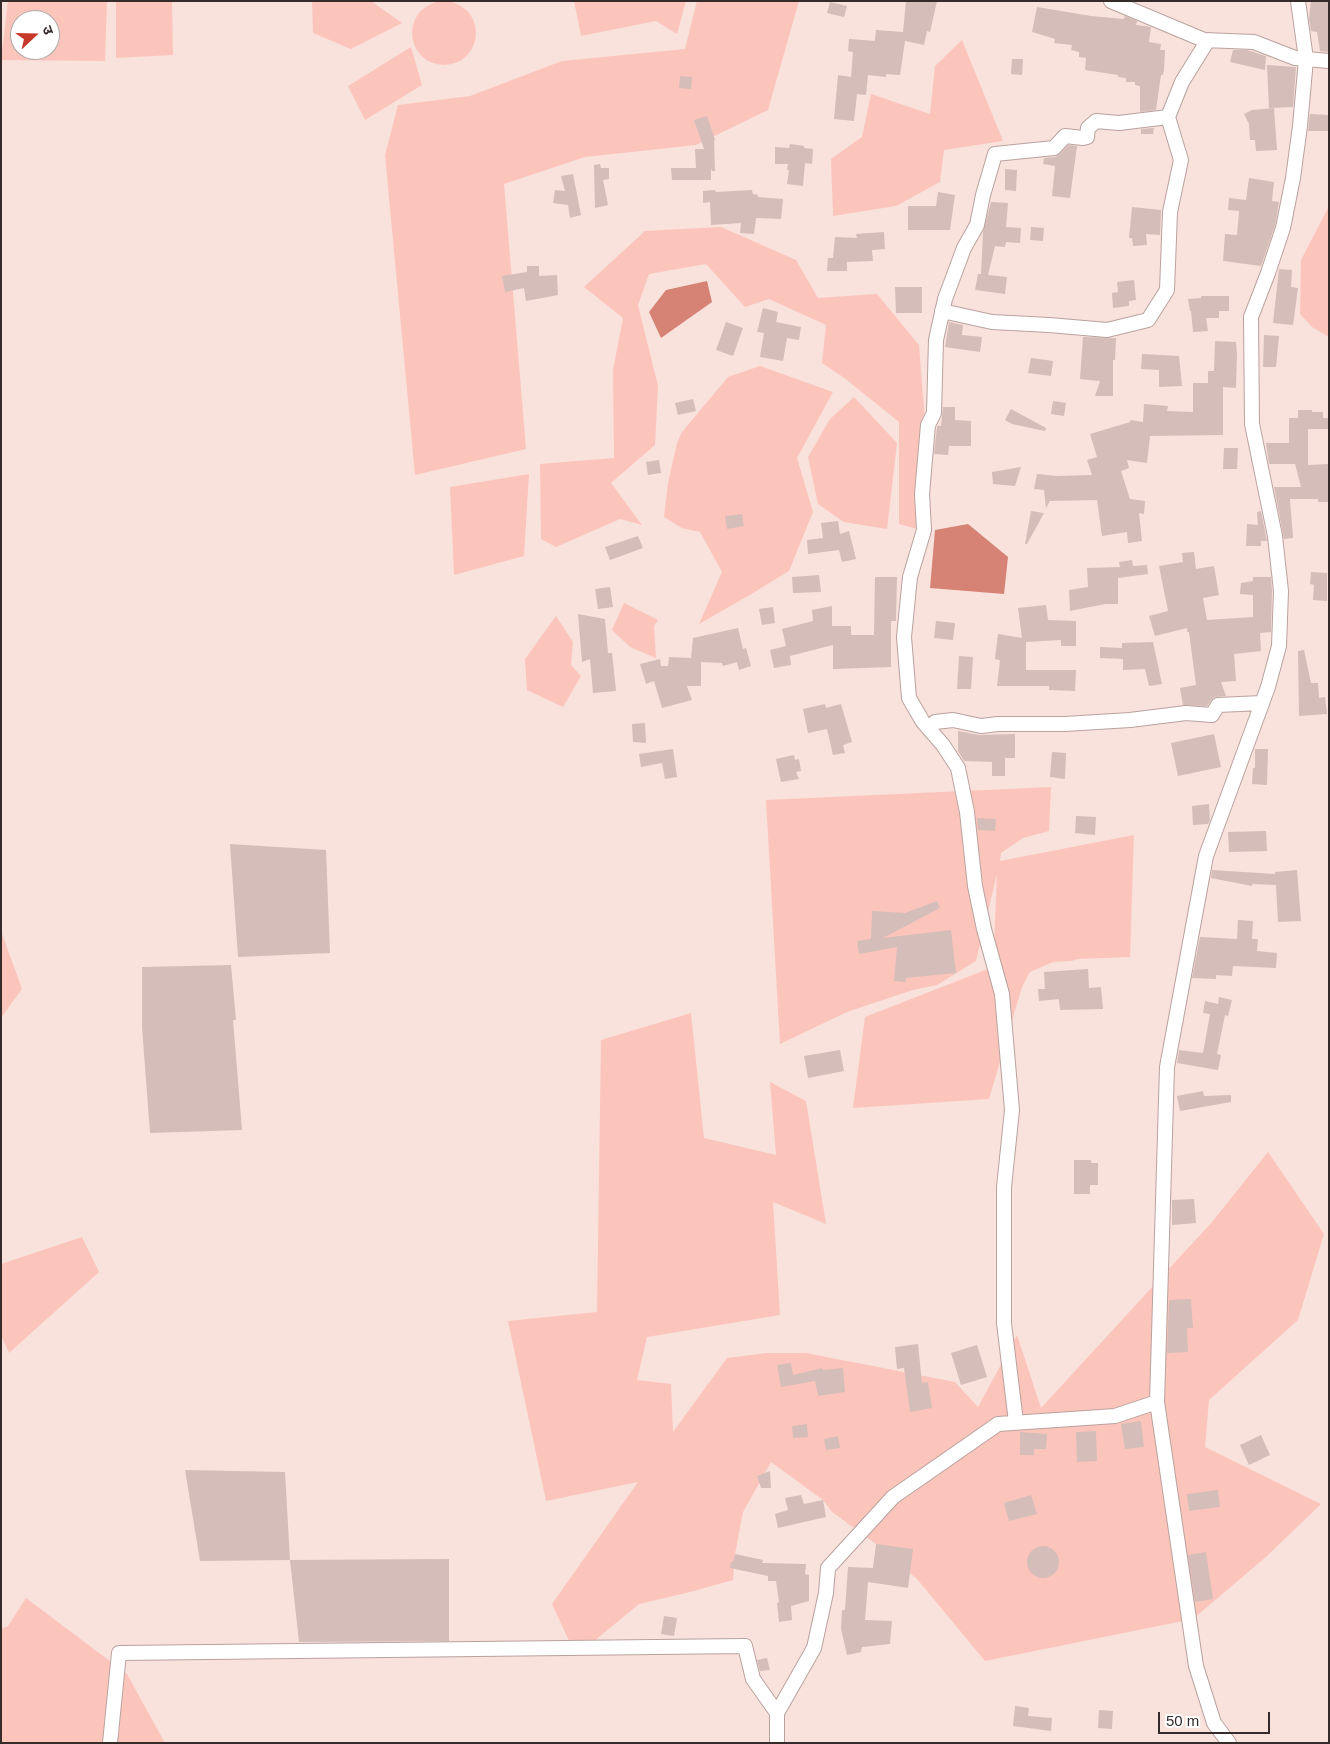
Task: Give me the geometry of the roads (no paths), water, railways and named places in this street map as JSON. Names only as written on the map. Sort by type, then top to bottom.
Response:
[{"type":"street","points":[[1112,1],[1204,40],[1254,42],[1295,58],[1329,62]]},
{"type":"street","points":[[1229,1743],[1214,1723],[1196,1666],[1157,1402],[1167,1067],[1206,856],[1262,703],[1279,646],[1281,591],[1275,536],[1252,424],[1251,317],[1268,273],[1282,228],[1293,178],[1306,59],[1298,1]]},
{"type":"street","points":[[942,311],[992,322],[1107,330],[1148,320],[1167,290],[1170,212],[1181,160],[1168,117],[1182,82],[1208,40]]},
{"type":"street","points":[[1016,1422],[1004,1323],[1004,1186],[1012,1110],[1002,994],[984,929],[975,886],[967,812],[958,768],[944,745],[923,722],[909,698],[904,637],[910,577],[924,530],[922,494],[928,425],[934,413],[936,340],[945,299],[964,248],[977,225],[983,195],[995,154],[1054,148],[1064,136],[1086,137],[1088,128],[1096,121],[1119,123],[1168,117]]},
{"type":"street","points":[[930,729],[935,722],[953,720],[981,726],[1130,720],[1186,713],[1212,715],[1218,705],[1262,703]]},
{"type":"street","points":[[777,1743],[777,1713],[814,1648],[826,1593],[828,1568],[893,1497],[998,1424],[1115,1416],[1157,1402]]},
{"type":"street","points":[[110,1743],[119,1653],[745,1646],[753,1679],[777,1713]]}]
